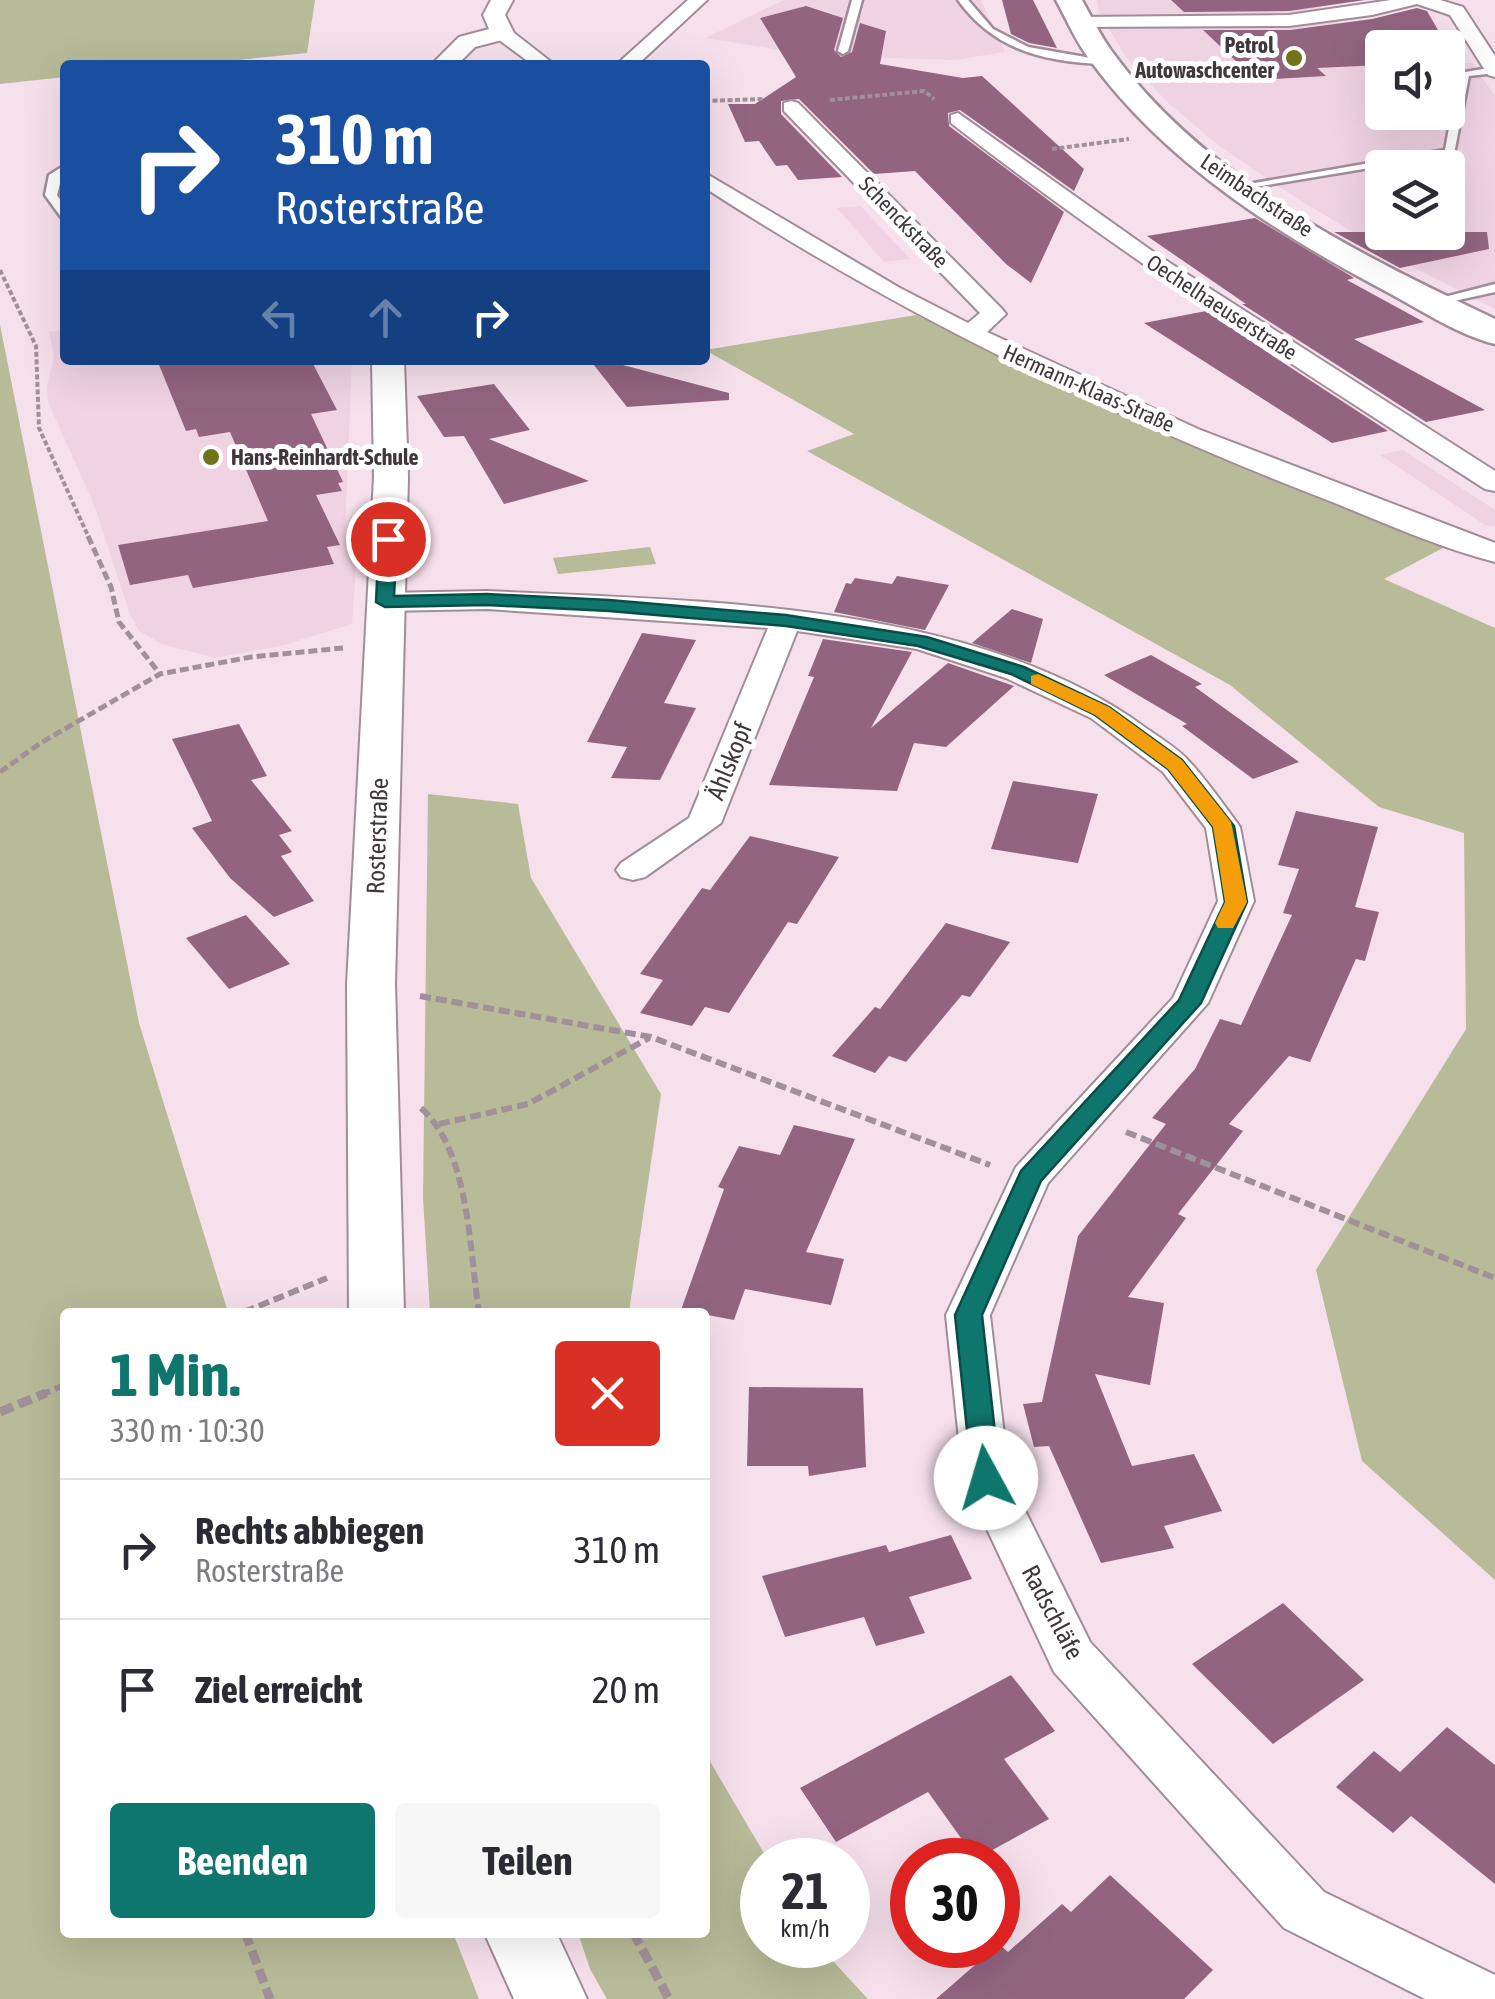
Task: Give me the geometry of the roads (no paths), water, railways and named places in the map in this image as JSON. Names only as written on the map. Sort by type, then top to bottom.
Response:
[{"type":"main road","name":"Leimbachstraße","points":[[1074,11],[1103,61],[1170,134],[1237,186],[1399,287],[1495,332]]},
{"type":"street","points":[[499,0],[494,15],[502,33],[539,60]]},
{"type":"street","points":[[632,60],[698,0]]},
{"type":"street","points":[[1074,11],[1294,22],[1368,13],[1414,0]]},
{"type":"street","points":[[1421,0],[1456,11],[1495,71]]},
{"type":"street","points":[[448,60],[467,42],[502,33]]},
{"type":"street","name":"Schenckstraße","points":[[791,108],[994,314],[970,334]]},
{"type":"street","name":"Oechelhaeuserstraße","points":[[958,119],[1002,155],[1240,322],[1495,483]]},
{"type":"street","name":"Hermann-Klaas-Straße","points":[[710,182],[875,283],[970,334],[1223,448],[1495,553]]},
{"type":"street","name":"Rosterstraße","points":[[376,1308],[371,984],[391,476],[388,365]]},
{"type":"street","name":"Radschläfe","points":[[384,623],[557,603],[786,620],[920,641],[1018,670],[1102,711],[1175,764],[1224,826],[1236,902],[1189,1003],[1030,1177],[968,1315],[986,1478],[1072,1657],[1304,1910],[1484,1999]]},
{"type":"street","name":"Ählskopf","points":[[634,870],[704,823],[786,620]]},
{"type":"street","points":[[522,1938],[551,1999]]},
{"type":"lane","points":[[843,51],[857,0]]},
{"type":"lane","points":[[962,0],[992,32],[1022,50],[1063,61],[1103,61]]},
{"type":"lane","points":[[1237,186],[1450,152],[1464,73],[1495,71]]},
{"type":"lane","points":[[60,172],[52,195],[60,207]]},
{"type":"lane","points":[[1431,302],[1495,288]]},
{"type":"place","name":"Petrol Autowaschcenter","points":[[1294,58]]},
{"type":"place","name":"Hans-Reinhardt-Schule","points":[[211,457]]}]
